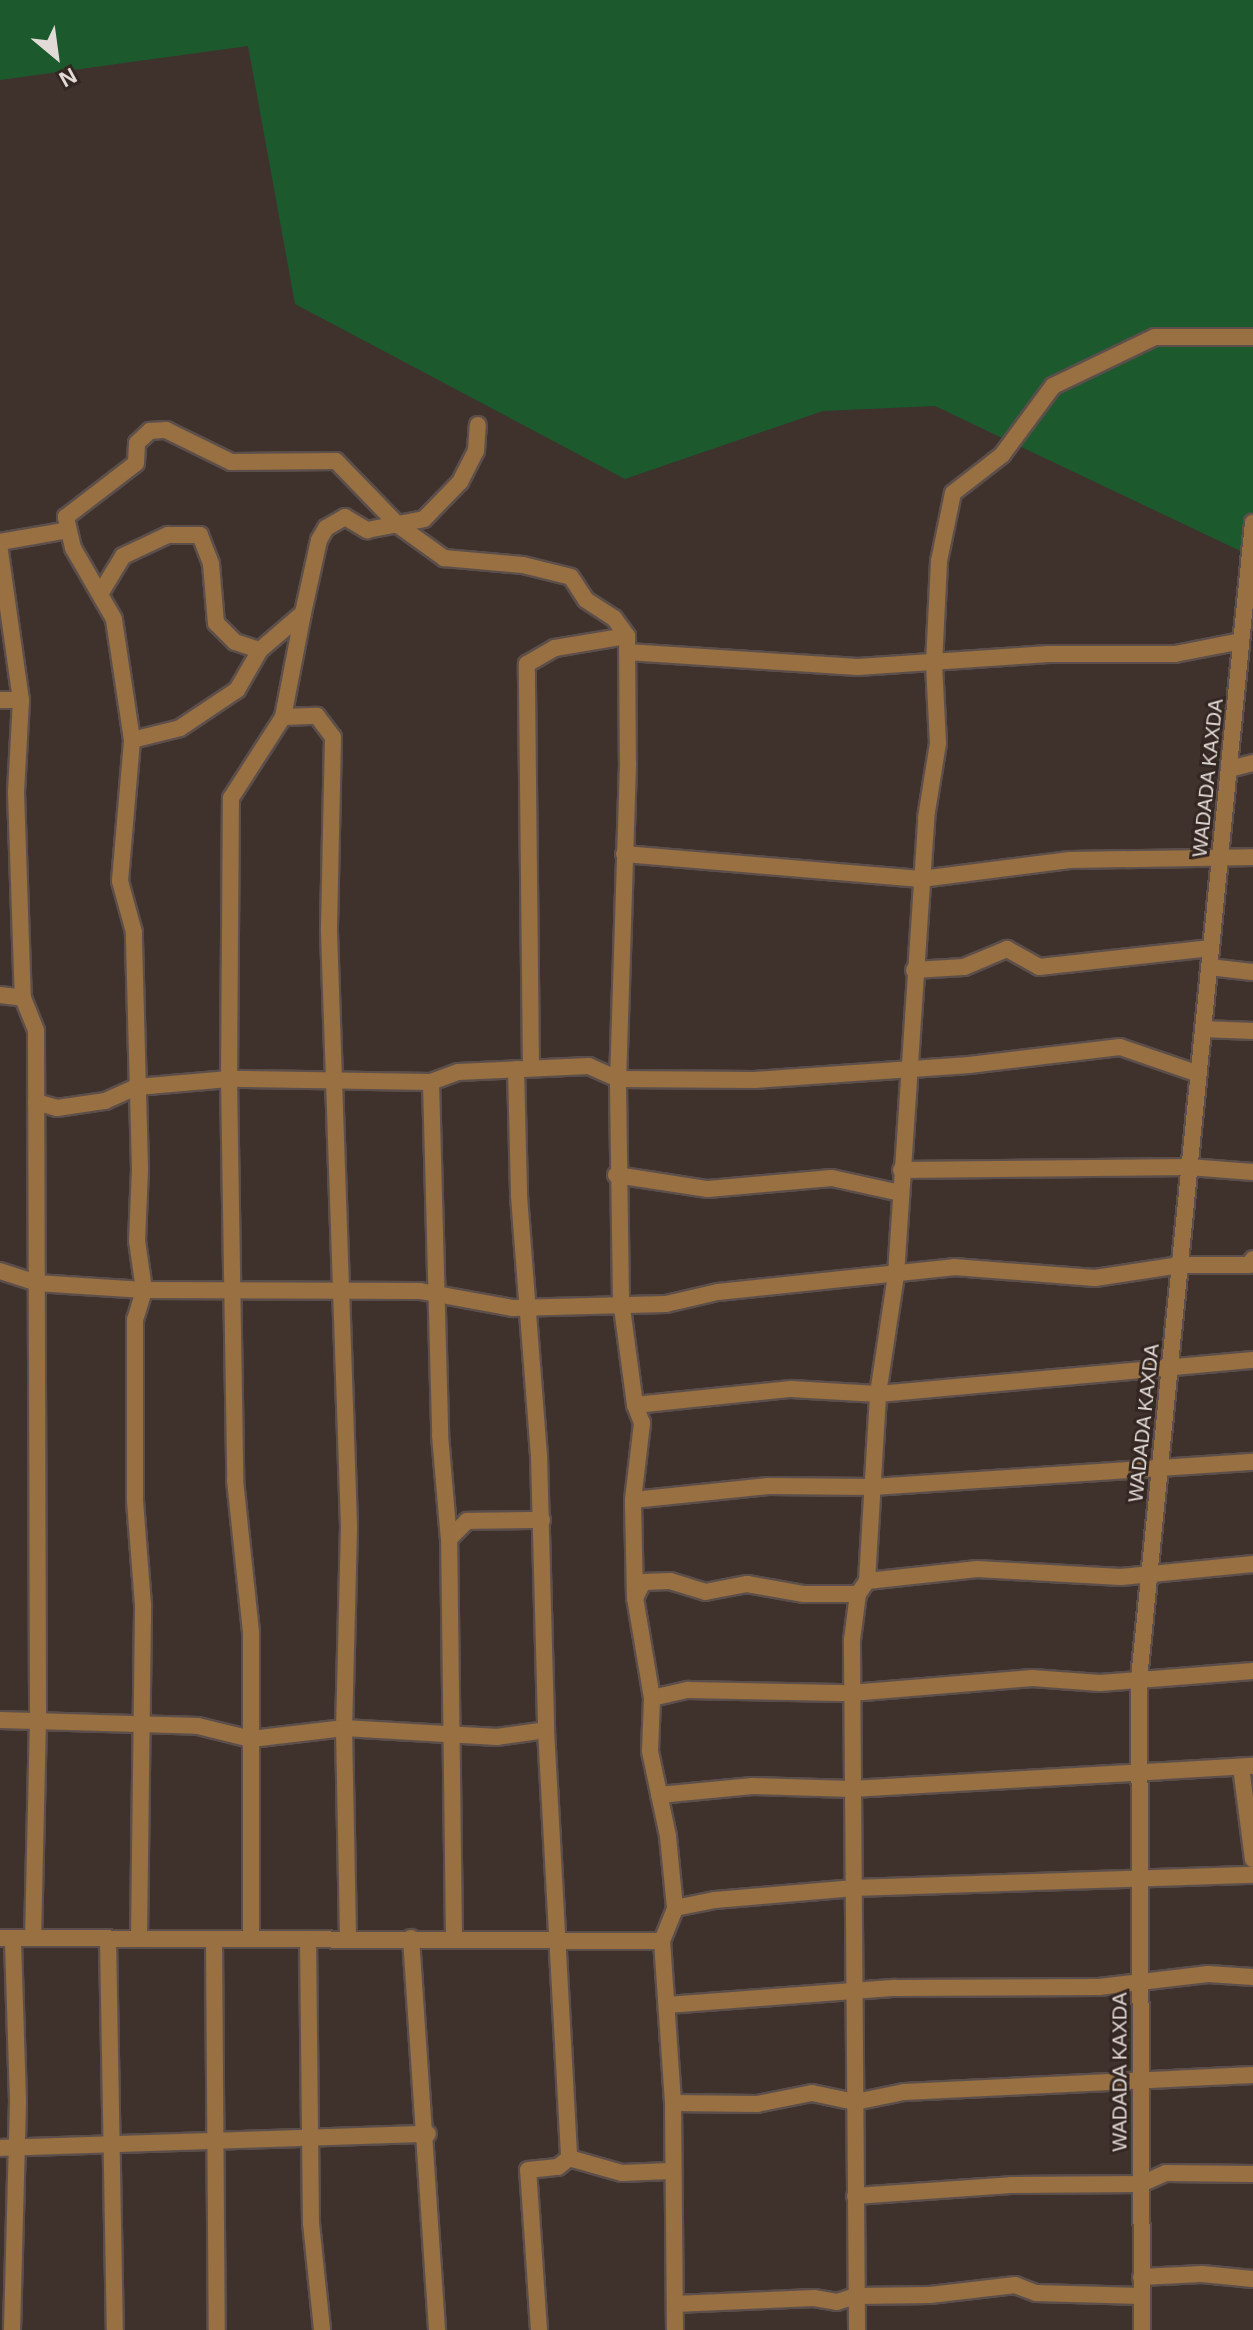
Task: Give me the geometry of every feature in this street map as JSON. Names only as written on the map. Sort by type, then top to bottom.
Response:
[{"type":"street","points":[[857,2330],[851,1693],[873,1487],[878,1394],[896,1275],[921,879],[938,743],[934,664],[939,561],[953,493],[1002,455],[1053,386],[1155,337],[1253,337]]},
{"type":"street","points":[[251,1936],[251,1633],[234,1451],[229,1079],[231,798],[283,717],[303,613],[326,528],[345,517],[367,530],[424,519],[460,482],[476,451],[478,425]]},
{"type":"street","points":[[139,1939],[141,1725],[135,1320],[144,1290],[137,1241],[134,932],[120,881],[132,740],[121,644],[68,530],[66,517],[136,463],[137,443],[150,431],[166,430],[231,462],[336,461],[398,525],[444,558],[523,565],[571,577],[586,600],[614,618],[627,644],[616,1175],[623,1307],[635,1405],[642,1423],[633,1500],[635,1598],[652,1698],[650,1751],[675,1908],[662,1941],[673,2103],[670,2171],[675,2330]]},
{"type":"street","name":"WADADA KAXDA","points":[[1142,2330],[1139,1679],[1253,523]]},
{"type":"street","points":[[0,542],[68,530]]},
{"type":"street","points":[[100,594],[123,556],[168,535],[200,535],[211,564],[216,623],[235,642],[260,650]]},
{"type":"street","points":[[0,551],[21,700],[18,754],[23,998],[36,1031],[38,1719],[33,1938]]},
{"type":"street","points":[[132,740],[180,728],[237,690],[260,650],[303,613]]},
{"type":"street","points":[[569,2158],[546,1730],[542,1520],[530,1307],[519,1196],[524,1068],[527,664],[555,648],[627,644],[858,667],[1049,654],[1175,654],[1241,641]]},
{"type":"street","points":[[0,700],[21,700]]},
{"type":"street","points":[[283,717],[317,716],[333,737],[329,932],[336,1080],[337,1291],[349,1527],[344,1728],[348,1938]]},
{"type":"street","points":[[0,761],[18,754]]},
{"type":"street","points":[[1229,769],[1253,763]]},
{"type":"street","points":[[624,854],[921,879],[1070,860],[1220,860],[1253,857]]},
{"type":"street","points":[[914,970],[964,967],[1007,949],[1039,967],[1211,948]]},
{"type":"street","points":[[1209,967],[1253,972]]},
{"type":"street","points":[[0,995],[23,998]]},
{"type":"street","points":[[1203,1029],[1253,1031]]},
{"type":"street","points":[[36,1102],[57,1108],[105,1101],[137,1087],[229,1079],[431,1082],[458,1072],[589,1066],[618,1079],[754,1080],[907,1071],[1120,1047],[1199,1074]]},
{"type":"street","points":[[431,1082],[435,1294],[449,1539],[454,1938]]},
{"type":"street","points":[[901,1170],[1189,1167],[1253,1172]]},
{"type":"street","points":[[616,1175],[708,1189],[832,1178],[900,1193]]},
{"type":"street","points":[[0,1271],[36,1283],[144,1290],[435,1294],[530,1307],[623,1307],[954,1267],[1095,1278],[1180,1265],[1252,1263]]},
{"type":"street","points":[[635,1405],[791,1389],[878,1394],[1253,1360]]},
{"type":"street","points":[[633,1500],[768,1486],[873,1487],[1253,1462]]},
{"type":"street","points":[[449,1539],[467,1521],[542,1520]]},
{"type":"street","points":[[635,1598],[643,1582],[670,1581],[705,1592],[747,1584],[804,1594],[977,1569],[1105,1577],[1253,1564]]},
{"type":"street","points":[[652,1698],[688,1690],[851,1693],[1032,1678],[1100,1683],[1253,1671]]},
{"type":"street","points":[[0,1720],[38,1719],[226,1730],[251,1739],[344,1728],[453,1736],[546,1730]]},
{"type":"street","points":[[659,1795],[775,1786],[852,1789],[1139,1769],[1247,1766],[1253,1859]]},
{"type":"street","points":[[675,1908],[854,1888],[1253,1875]]},
{"type":"street","points":[[12,2330],[7,2148],[18,2091],[7,1938],[214,1939],[251,1936],[662,1941]]},
{"type":"street","points":[[411,1938],[428,2134],[437,2330]]},
{"type":"street","points":[[108,1939],[115,2330]]},
{"type":"street","points":[[214,1939],[213,2144],[217,2330]]},
{"type":"street","points":[[308,1939],[311,2223],[322,2330]]},
{"type":"street","points":[[667,2005],[854,1992],[1099,1987],[1208,1974],[1253,1977]]},
{"type":"street","points":[[673,2103],[757,2104],[812,2093],[855,2102],[904,2092],[1253,2075]]},
{"type":"street","points":[[7,2148],[213,2144],[428,2134]]},
{"type":"street","points":[[569,2158],[622,2173],[670,2171]]},
{"type":"street","points":[[539,2330],[528,2170],[558,2167],[569,2158]]},
{"type":"street","points":[[855,2196],[1011,2185],[1141,2184],[1166,2173],[1253,2174]]},
{"type":"street","points":[[1141,2277],[1202,2274],[1253,2279]]},
{"type":"street","points":[[675,2304],[814,2298],[837,2302],[856,2296],[930,2295],[1015,2285],[1036,2293],[1141,2296]]},
{"type":"green space","points":[[0,0],[1253,0],[1253,557],[935,406],[823,411],[625,479],[295,304],[248,46],[0,80]]}]
